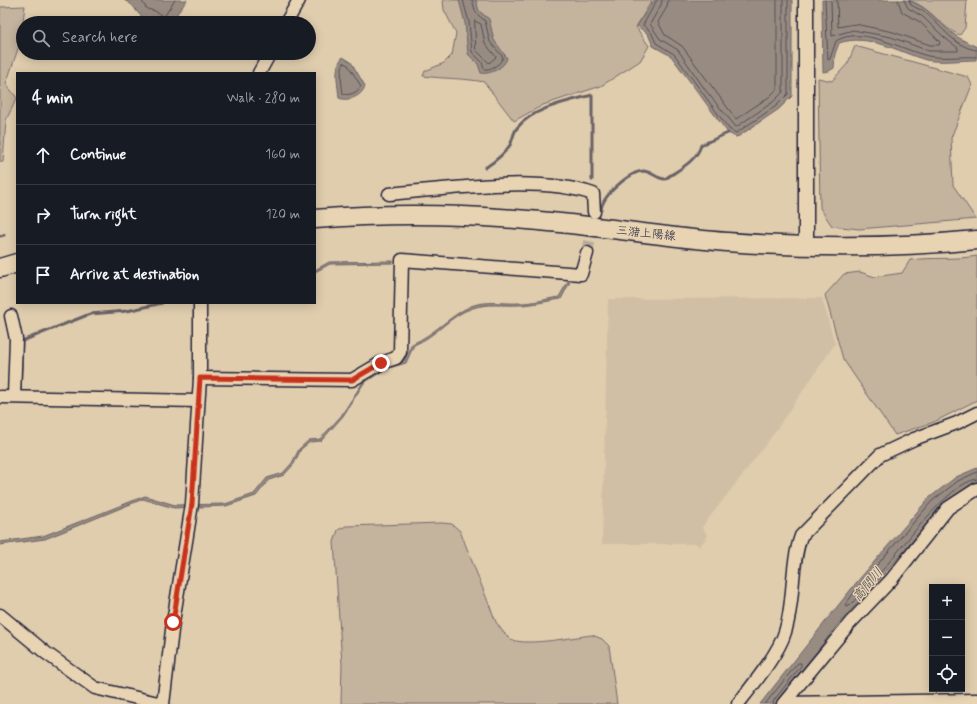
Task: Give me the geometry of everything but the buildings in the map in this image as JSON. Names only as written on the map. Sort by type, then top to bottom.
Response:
[{"type":"main road","name":"三潴上陽線","points":[[316,219],[398,215],[491,218],[528,220],[727,242],[806,245],[886,245],[977,240]]},
{"type":"main road","points":[[0,268],[16,263]]},
{"type":"street","points":[[290,16],[298,0]]},
{"type":"street","points":[[806,0],[806,245]]},
{"type":"street","points":[[260,72],[266,60]]},
{"type":"street","points":[[389,194],[525,185],[580,189],[593,194],[594,212]]},
{"type":"street","points":[[200,378],[352,380],[381,363],[396,358],[400,352],[402,260],[581,274],[587,253]]},
{"type":"street","points":[[0,615],[46,653],[95,688],[163,704],[173,622],[191,506],[200,378],[200,304]]},
{"type":"street","points":[[11,316],[16,339],[18,396]]},
{"type":"street","points":[[0,397],[18,396],[198,401]]},
{"type":"street","points":[[738,704],[774,653],[785,634],[790,614],[795,553],[800,536],[880,455],[914,439],[957,423],[977,413]]},
{"type":"street","points":[[784,703],[850,622],[891,580],[948,508],[977,490]]},
{"type":"street","points":[[784,703],[977,700]]},
{"type":"shaded area","points":[[443,0],[652,0],[636,27],[649,46],[640,61],[601,86],[543,105],[514,121],[484,82],[423,76],[425,71],[444,63],[452,55],[456,33],[444,10]]},
{"type":"shaded area","points":[[908,0],[967,0],[965,28],[960,35],[953,32],[923,7]]},
{"type":"shaded area","points":[[25,6],[24,16],[16,16],[16,55],[6,84],[16,97],[16,100],[6,120],[3,162],[0,161],[0,7]]},
{"type":"shaded area","points":[[855,46],[968,77],[972,85],[951,138],[953,185],[976,219],[859,229],[832,226],[820,208],[818,78],[832,81],[848,63]]},
{"type":"shaded area","points":[[977,256],[977,400],[934,422],[895,435],[843,359],[825,295],[844,274],[860,272],[875,277],[902,273],[910,260]]},
{"type":"shaded area","points":[[822,298],[835,344],[767,443],[702,527],[708,536],[699,547],[697,544],[602,544],[608,299]]},
{"type":"shaded area","points":[[452,524],[460,531],[496,622],[503,632],[510,638],[520,642],[529,642],[592,635],[602,639],[609,646],[617,704],[341,704],[342,664],[334,542],[338,530],[346,526]]},
{"type":"water","points":[[124,0],[187,0],[175,16],[141,16],[128,2]]},
{"type":"water","points":[[459,0],[476,0],[479,11],[489,19],[494,40],[507,58],[497,70],[489,73],[481,73],[478,64],[468,54],[465,23]]},
{"type":"water","points":[[654,0],[792,0],[792,96],[779,109],[739,136],[736,137],[728,133],[671,56],[653,46],[648,34],[637,26]]},
{"type":"water","points":[[822,0],[906,0],[913,2],[926,9],[955,35],[977,47],[976,60],[926,60],[883,45],[861,40],[839,43],[835,54],[834,68],[823,72]]},
{"type":"water","points":[[343,57],[351,62],[365,86],[361,93],[351,99],[339,98],[337,71]]},
{"type":"water","points":[[393,261],[393,263],[330,264],[316,271],[316,269],[329,262]]},
{"type":"water","points":[[568,281],[570,282],[561,299],[529,304],[478,306],[457,315],[430,336],[414,345],[406,363],[386,369],[364,383],[343,416],[321,441],[310,442],[301,449],[294,464],[284,475],[269,480],[256,496],[226,506],[174,508],[143,499],[45,539],[0,545],[0,542],[43,536],[145,496],[175,505],[225,504],[254,494],[267,478],[283,473],[292,463],[299,449],[309,440],[320,439],[341,416],[363,382],[385,367],[404,361],[412,344],[428,335],[463,310],[471,306],[483,303],[530,302],[559,297]]},
{"type":"water","name":"高間川","points":[[977,468],[977,482],[948,501],[934,516],[879,580],[838,624],[776,704],[760,704],[856,583],[929,498],[956,477]]},
{"type":"waterway","points":[[485,168],[508,149],[517,128],[532,115],[552,106],[592,95],[592,180]]},
{"type":"waterway","points":[[601,210],[606,198],[611,192],[632,175],[644,171],[659,178],[665,179],[681,169],[696,156],[701,145],[728,133]]},
{"type":"waterway","points":[[0,236],[4,235]]},
{"type":"waterway","points":[[20,395],[22,341],[90,314],[127,311],[158,304]]},
{"type":"tunnel","points":[[587,253],[593,221]]},
{"type":"route","points":[[173,622],[192,504],[200,378],[352,380],[381,363]]}]
